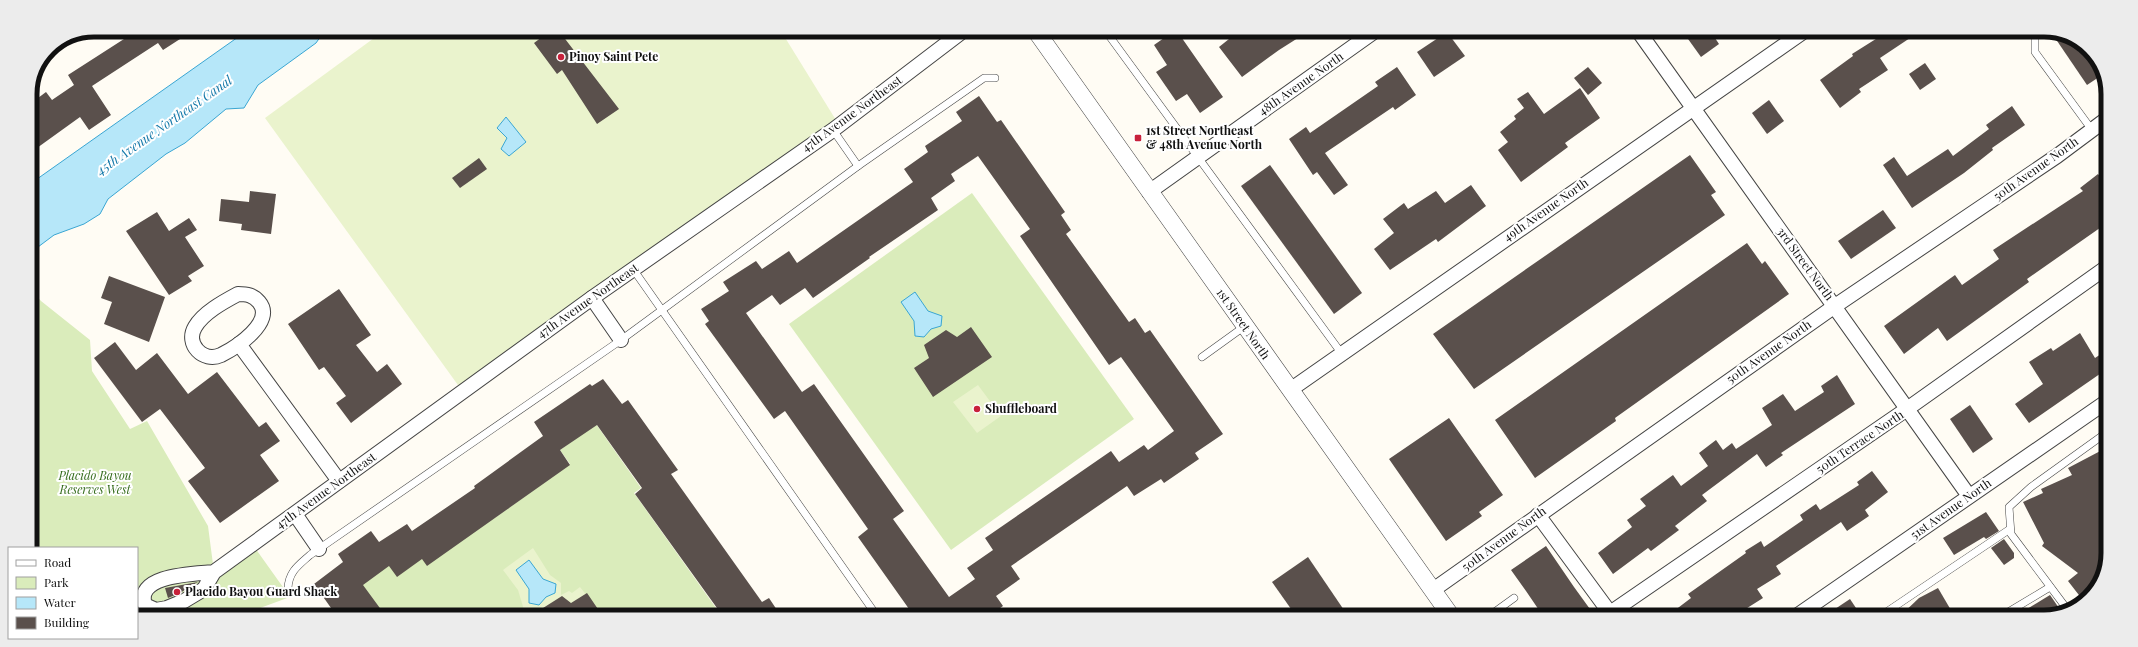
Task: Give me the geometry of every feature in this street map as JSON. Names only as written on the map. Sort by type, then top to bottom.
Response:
[{"type":"street","name":"47th Avenue Northeast","points":[[214,572],[168,578],[152,584],[141,591],[145,605],[156,610],[167,608],[204,589],[214,572],[592,298],[832,130],[955,37]]},
{"type":"street","name":"1st Street North","points":[[1040,37],[1447,610]]},
{"type":"street","name":"48th Avenue North","points":[[1149,192],[1368,37]]},
{"type":"street","name":"3rd Street North","points":[[1643,37],[1969,496]]},
{"type":"street","name":"49th Avenue North","points":[[1290,390],[1693,107],[1796,37]]},
{"type":"street","name":"50th Avenue North","points":[[1433,590],[1835,306],[2057,156],[2101,123]]},
{"type":"street","name":"50th Terrace North","points":[[1618,610],[1908,409],[2101,271]]},
{"type":"street","points":[[238,294],[248,294],[256,298],[262,305],[263,314],[260,324],[239,344],[216,357],[206,356],[192,345],[191,335],[202,318],[233,296],[238,294]]},
{"type":"street","points":[[592,298],[621,340]]},
{"type":"street","points":[[239,344],[339,481]]},
{"type":"street","name":"51st Avenue North","points":[[1805,610],[2101,405]]},
{"type":"street","points":[[294,514],[319,549]]},
{"type":"street","points":[[1538,515],[1607,610]]},
{"type":"lane","points":[[1110,37],[1176,128],[1199,156],[1342,354]]},
{"type":"lane","points":[[2035,37],[2036,52],[2092,130]]},
{"type":"lane","points":[[288,588],[289,578],[295,568],[319,549],[621,340],[661,308],[858,166],[984,78],[995,78]]},
{"type":"lane","points":[[832,130],[858,166]]},
{"type":"lane","points":[[633,270],[873,610]]},
{"type":"lane","points":[[1202,357],[1245,326]]},
{"type":"lane","points":[[2065,606],[2011,534],[2009,508],[2031,487],[2101,437]]},
{"type":"lane","points":[[1889,610],[2010,528]]},
{"type":"lane","points":[[2012,610],[2050,587]]},
{"type":"lane","points":[[1497,610],[1514,598]]},
{"type":"green space","points":[[375,37],[785,37],[839,125],[463,392],[265,118]]},
{"type":"green space","points":[[972,193],[1134,419],[951,550],[789,324]]},
{"type":"green space","name":"Placido Bayou Reserves West","points":[[37,296],[90,340],[92,371],[130,429],[147,421],[208,526],[214,572],[253,545],[290,597],[255,610],[138,610],[138,547],[37,547]]},
{"type":"green space","name":"Shuffleboard","points":[[978,385],[1001,416],[977,433],[953,402]]},
{"type":"green space","points":[[596,424],[641,488],[634,493],[717,610],[377,610],[359,584],[388,564],[422,557],[496,517],[570,464],[560,450]]},
{"type":"green space","points":[[533,548],[550,575],[561,583],[561,595],[569,591],[572,593],[580,587],[598,610],[524,610],[518,590],[503,570]]},
{"type":"water","name":"45th Avenue Northeast Canal","points":[[238,37],[320,37],[316,43],[258,85],[244,108],[226,109],[185,143],[166,154],[108,199],[100,214],[84,224],[54,235],[37,248],[37,179]]},
{"type":"water","points":[[506,117],[526,142],[509,156],[501,149],[507,138],[497,128]]},
{"type":"water","points":[[915,292],[928,311],[942,316],[941,326],[931,329],[924,337],[915,336],[914,321],[901,302]]},
{"type":"water","points":[[529,560],[543,579],[556,584],[555,593],[546,597],[539,605],[529,603],[529,589],[516,570]]},
{"type":"building","points":[[127,37],[183,37],[163,50],[158,43],[92,86],[111,115],[89,130],[80,117],[37,148],[37,99],[46,92],[52,100],[74,85],[68,75]]},
{"type":"building","name":"Pinoy Saint Pete","points":[[542,37],[564,37],[619,109],[597,124],[562,70],[557,74],[534,43]]},
{"type":"building","points":[[1165,37],[1181,37],[1223,97],[1200,113],[1187,94],[1176,101],[1156,72],[1167,65],[1154,45]]},
{"type":"building","points":[[1232,37],[1300,37],[1242,77],[1219,47]]},
{"type":"building","points":[[1440,37],[1451,37],[1465,56],[1434,77],[1417,52]]},
{"type":"building","points":[[1687,37],[1714,37],[1719,44],[1701,57]]},
{"type":"building","points":[[1879,37],[1912,37],[1880,58],[1888,70],[1859,89],[1861,92],[1840,108],[1820,80],[1853,56],[1852,54]]},
{"type":"building","points":[[2055,38],[2066,41],[2076,47],[2091,62],[2099,77],[2087,85]]},
{"type":"building","points":[[1925,63],[1936,79],[1920,90],[1909,74]]},
{"type":"building","points":[[1397,67],[1416,95],[1395,110],[1393,107],[1325,153],[1348,185],[1334,195],[1317,172],[1313,175],[1289,139],[1306,127],[1310,133],[1378,86],[1375,82]]},
{"type":"building","points":[[1588,67],[1602,83],[1588,95],[1574,78]]},
{"type":"building","points":[[1580,88],[1600,118],[1565,143],[1568,147],[1521,182],[1498,150],[1508,142],[1500,132],[1516,119],[1514,116],[1524,108],[1517,99],[1528,92],[1544,114]]},
{"type":"building","points":[[979,96],[997,122],[1001,120],[1065,212],[1061,215],[1071,230],[1066,234],[1129,322],[1135,318],[1145,333],[1150,330],[1223,434],[1195,453],[1199,459],[1164,483],[1161,479],[1134,496],[1127,486],[1011,566],[1020,579],[996,596],[1003,606],[997,610],[910,610],[858,537],[868,529],[785,411],[774,419],[705,324],[709,321],[701,309],[729,291],[723,282],[756,261],[762,269],[789,251],[797,263],[913,182],[904,169],[928,152],[925,146],[962,121],[956,112]],"holes":[[[978,156],[1030,229],[1020,236],[1109,365],[1121,357],[1174,431],[1148,450],[1144,445],[1119,462],[1111,451],[985,538],[993,550],[967,568],[975,579],[949,597],[893,519],[904,511],[814,384],[802,392],[746,313],[772,295],[780,305],[805,288],[813,298],[870,258],[869,257],[938,210],[931,198],[955,181],[951,174]]]},
{"type":"building","points":[[1769,100],[1784,121],[1767,134],[1752,113]]},
{"type":"building","points":[[2012,106],[2025,125],[1992,148],[1993,150],[1964,173],[1912,208],[1883,165],[1894,157],[1907,176],[1948,149],[1953,156],[1989,129],[1986,125]]},
{"type":"building","points":[[1690,155],[1716,192],[1711,195],[1725,215],[1474,389],[1433,334]]},
{"type":"building","points":[[479,158],[487,169],[460,188],[452,178]]},
{"type":"building","points":[[1270,165],[1362,293],[1334,314],[1241,186]]},
{"type":"building","points":[[2098,174],[2101,178],[2101,227],[2027,279],[2029,282],[1947,341],[1938,328],[1904,354],[1884,326],[1955,275],[1962,285],[1999,259],[1993,250],[2083,191],[2080,188]]},
{"type":"building","points":[[1471,185],[1486,206],[1438,242],[1436,239],[1390,270],[1374,249],[1394,233],[1383,219],[1404,203],[1408,209],[1436,191],[1445,203]]},
{"type":"building","points":[[250,191],[276,194],[271,234],[241,230],[242,224],[219,221],[221,199],[249,202]]},
{"type":"building","points":[[1883,210],[1896,228],[1851,259],[1838,241]]},
{"type":"building","points":[[157,212],[169,231],[189,218],[197,230],[185,237],[204,266],[188,276],[192,281],[169,295],[126,231]]},
{"type":"building","points":[[1747,243],[1762,264],[1765,261],[1789,294],[1615,418],[1616,421],[1535,478],[1495,420]]},
{"type":"building","points":[[109,276],[165,297],[149,342],[104,324],[112,302],[101,298]]},
{"type":"building","points":[[339,289],[371,335],[356,345],[377,372],[387,364],[402,384],[351,423],[336,403],[346,396],[324,367],[319,370],[288,324]]},
{"type":"building","points":[[971,327],[992,357],[933,397],[914,368],[929,358],[924,345],[946,330],[957,337]]},
{"type":"building","points":[[2080,333],[2095,358],[2101,354],[2101,373],[2029,423],[2015,404],[2043,384],[2029,362],[2051,348],[2053,351]]},
{"type":"building","points":[[115,342],[136,370],[157,353],[188,394],[217,372],[259,427],[266,422],[280,441],[260,455],[279,481],[220,523],[188,481],[205,468],[160,409],[142,422],[94,358]]},
{"type":"building","points":[[1837,375],[1855,404],[1781,453],[1783,455],[1766,467],[1757,454],[1702,495],[1707,501],[1675,526],[1679,530],[1651,551],[1648,548],[1613,574],[1598,553],[1632,527],[1627,520],[1646,506],[1640,499],[1673,475],[1681,486],[1708,466],[1699,453],[1716,440],[1723,450],[1732,443],[1736,449],[1772,425],[1762,408],[1783,394],[1795,411],[1824,392],[1821,386]]},
{"type":"building","points":[[603,379],[622,404],[628,400],[678,470],[671,474],[762,602],[769,598],[777,610],[718,610],[635,494],[642,488],[597,425],[560,450],[570,465],[427,566],[422,559],[397,577],[389,566],[363,585],[381,610],[332,610],[314,584],[343,562],[338,554],[371,531],[379,542],[407,524],[412,531],[475,488],[474,486],[543,436],[534,422],[590,384],[592,386]]},
{"type":"building","points":[[1970,405],[1993,439],[1973,453],[1950,419]]},
{"type":"building","points":[[1449,418],[1503,495],[1479,512],[1482,516],[1446,541],[1389,459]]},
{"type":"building","points":[[2101,451],[2101,560],[2097,575],[2091,585],[2080,597],[2068,581],[2078,573],[2042,546],[2044,543],[2023,502],[2043,493],[2041,489],[2072,475],[2068,468]]},
{"type":"building","points":[[1872,471],[1888,492],[1865,510],[1869,516],[1847,531],[1841,522],[1776,566],[1781,574],[1757,589],[1763,598],[1744,610],[1675,610],[1691,598],[1688,594],[1746,553],[1745,551],[1761,541],[1764,547],[1803,520],[1800,515],[1816,504],[1820,510],[1859,485],[1857,482]]},
{"type":"building","points":[[1986,512],[1999,531],[1986,539],[1984,537],[1954,555],[1943,538]]},
{"type":"building","points":[[2004,539],[2014,553],[2014,558],[2004,565],[1991,548]]},
{"type":"building","points":[[1546,546],[1591,610],[1539,610],[1511,570]]},
{"type":"building","points":[[1308,557],[1344,610],[1292,610],[1272,582]]},
{"type":"building","points":[[198,582],[180,593],[168,598],[165,588]]},
{"type":"building","points":[[1938,588],[1951,610],[1906,610],[1919,598]]},
{"type":"building","points":[[587,593],[599,610],[540,610],[562,596],[571,603]]},
{"type":"building","points":[[2050,595],[2059,608],[2051,610],[2025,610]]},
{"type":"building","points":[[1850,599],[1857,610],[1834,610]]},
{"type":"place","name":"Pinoy Saint Pete","points":[[561,57]]},
{"type":"place","name":"1st Street Northeast & 48th Avenue North","points":[[1138,138]]},
{"type":"place","name":"Shuffleboard","points":[[977,409]]},
{"type":"place","name":"Placido Bayou Guard Shack","points":[[177,592]]}]
